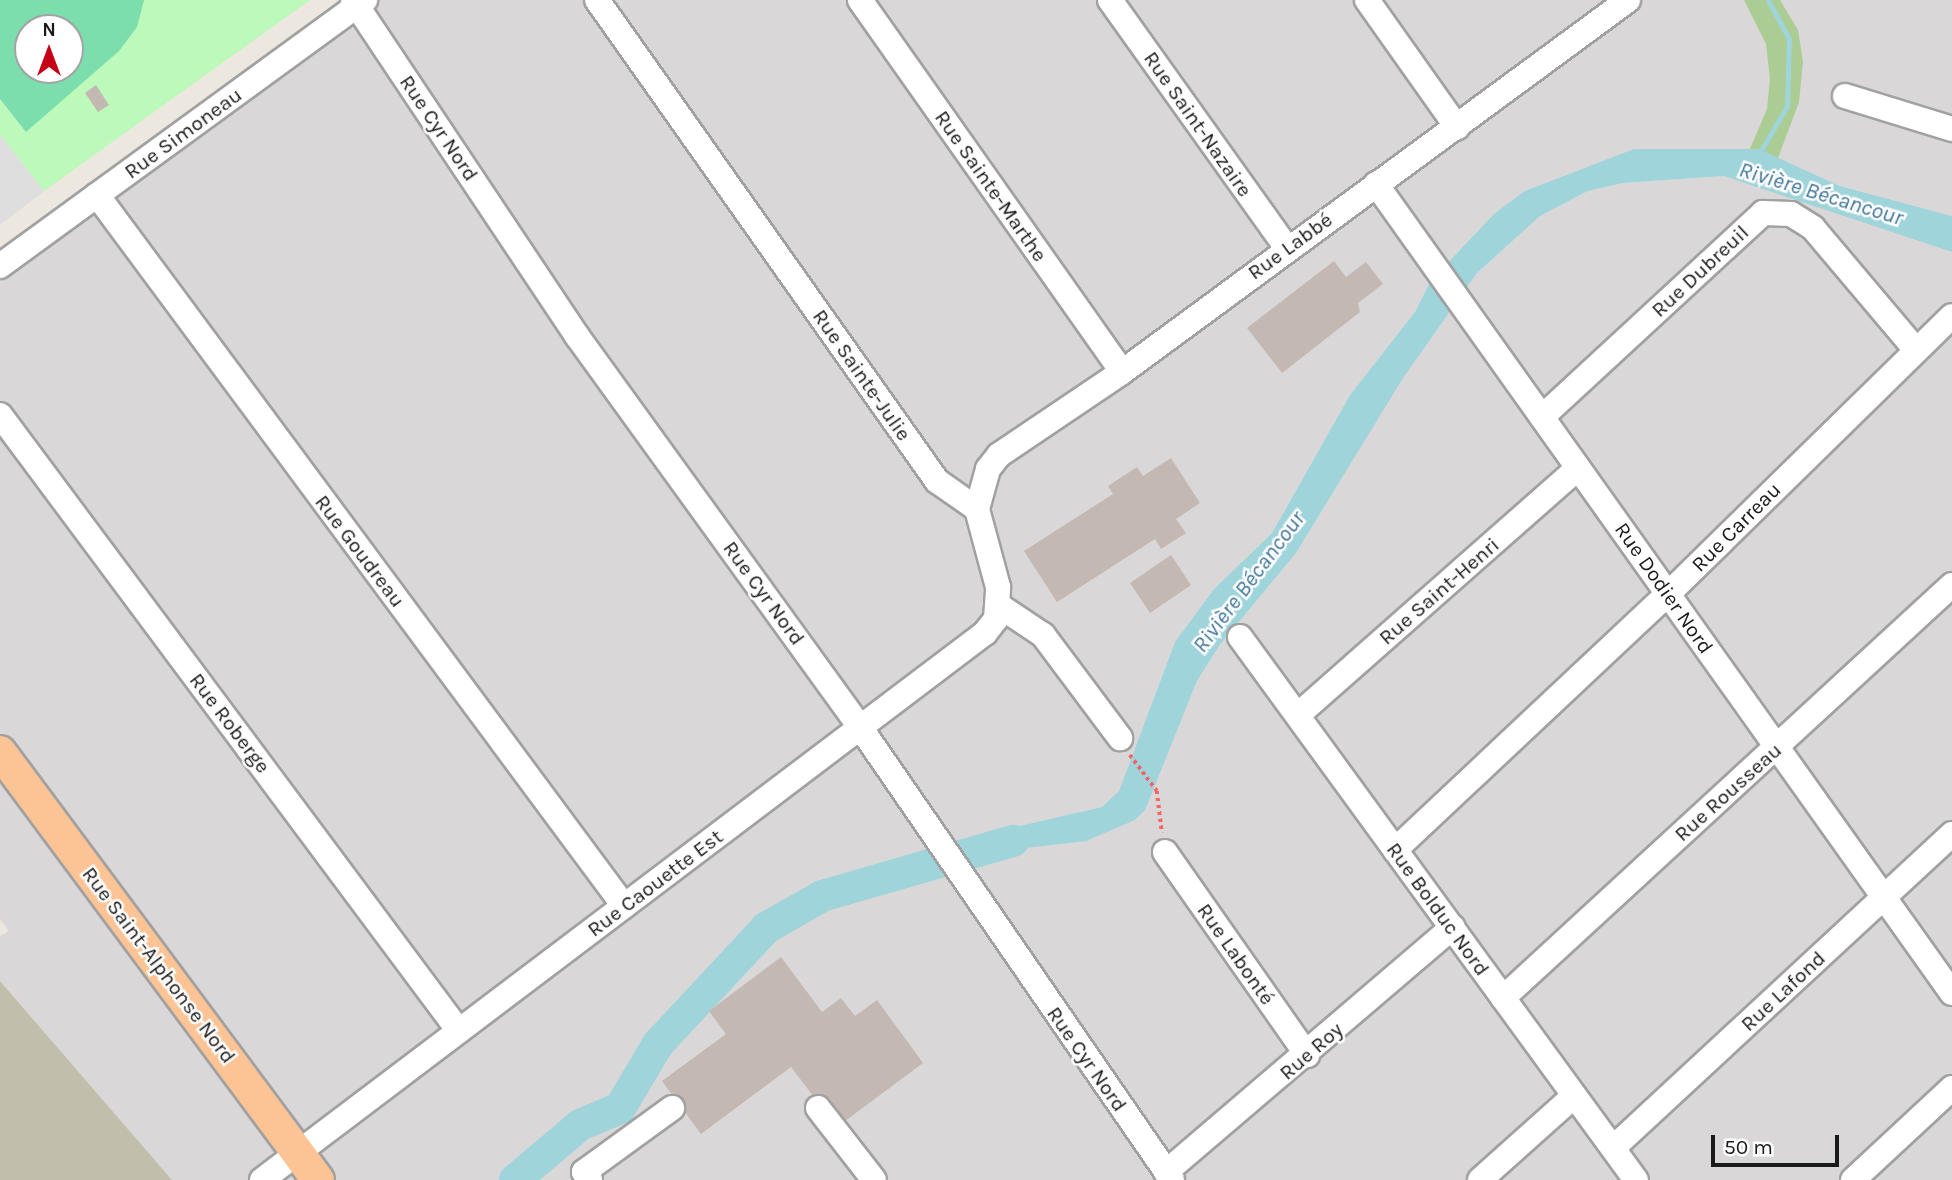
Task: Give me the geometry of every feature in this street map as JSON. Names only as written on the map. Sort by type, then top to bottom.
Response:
[{"type":"main road","name":"Rue Saint-Alphonse Nord","points":[[0,752],[318,1180]]},
{"type":"street","name":"Rue Sainte-Julie","points":[[597,0],[937,481],[976,509]]},
{"type":"street","name":"Rue Sainte-Marthe","points":[[860,0],[1122,372]]},
{"type":"street","name":"Rue Saint-Nazaire","points":[[1110,0],[1287,248]]},
{"type":"street","points":[[1367,0],[1457,127]]},
{"type":"street","name":"Rue Labbé","points":[[976,509],[988,469],[999,455],[1122,372],[1624,1]]},
{"type":"street","name":"Rue Simoneau","points":[[0,265],[359,2]]},
{"type":"street","name":"Rue Cyr Nord","points":[[359,2],[578,336],[860,727],[1169,1176]]},
{"type":"street","points":[[1845,96],[1952,130]]},
{"type":"street","name":"Rue Dodier Nord","points":[[1376,184],[1952,993]]},
{"type":"street","name":"Rue Goudreau","points":[[97,195],[624,906]]},
{"type":"street","name":"Rue Dubreuil","points":[[1542,416],[1763,213],[1791,214],[1813,228],[1916,350]]},
{"type":"street","name":"Rue Carreau","points":[[1395,850],[1668,594],[1952,316]]},
{"type":"street","name":"Rue Roberge","points":[[0,415],[459,1031]]},
{"type":"street","name":"Rue Saint-Henri","points":[[1299,714],[1578,468]]},
{"type":"street","points":[[976,509],[998,605],[1043,635],[1122,743]]},
{"type":"street","name":"Rue Rousseau","points":[[1503,998],[1952,585]]},
{"type":"street","name":"Rue Caouette Est","points":[[262,1180],[985,633],[998,605]]},
{"type":"street","name":"Rue Bolduc Nord","points":[[1240,637],[1299,714],[1636,1180]]},
{"type":"street","name":"Rue Lafond","points":[[1613,1147],[1952,834]]},
{"type":"street","name":"Rue Labonté","points":[[1165,852],[1307,1055]]},
{"type":"street","name":"Rue Roy","points":[[1169,1176],[1452,927]]},
{"type":"street","points":[[1853,1180],[1952,1088]]},
{"type":"street","points":[[1480,1180],[1574,1096]]},
{"type":"street","points":[[590,1180],[584,1172],[673,1108]]},
{"type":"street","points":[[818,1108],[874,1180]]},
{"type":"path","points":[[1122,743],[1157,791],[1165,852]]},
{"type":"shaded area","points":[[356,0],[1952,0],[1952,216],[1840,186],[1759,149],[1634,149],[1430,282],[1415,312],[1350,395],[1272,533],[1214,589],[1175,642],[1119,791],[1102,807],[971,837],[1135,820],[1144,810],[1197,681],[1219,646],[1296,553],[1403,377],[1477,273],[1540,216],[1588,191],[1623,183],[1724,176],[1807,201],[1952,252],[1952,1180],[172,1180],[0,981],[0,936],[9,931],[0,919],[0,265]]},
{"type":"shaded area","points":[[0,135],[44,191],[0,225]]},
{"type":"shaded area","points":[[0,981],[172,1180],[0,1180]]},
{"type":"green space","points":[[0,0],[310,0],[44,191],[0,135]]},
{"type":"green space","points":[[0,0],[144,0],[137,27],[119,51],[84,81],[84,14],[14,14],[14,84],[81,84],[26,132],[0,99]]},
{"type":"green space","points":[[1744,0],[1780,0],[1798,30],[1803,62],[1799,102],[1778,158],[1750,149],[1767,109],[1770,79],[1766,44]]},
{"type":"water","points":[[1634,149],[1759,149],[1840,186],[1952,216],[1952,252],[1724,176],[1623,183],[1588,191],[1540,216],[1477,273],[1403,378],[1296,553],[1219,646],[1197,681],[1145,810],[1135,820],[1086,841],[972,854],[971,837],[1102,807],[1119,791],[1175,642],[1214,589],[1272,533],[1350,395],[1415,312],[1430,282],[1494,214],[1525,191]]},
{"type":"building","points":[[96,85],[109,105],[98,112],[85,93]]},
{"type":"building","points":[[1334,261],[1346,277],[1366,262],[1383,284],[1358,303],[1360,312],[1282,373],[1247,328]]},
{"type":"building","points":[[1171,458],[1200,503],[1176,519],[1186,533],[1161,549],[1155,539],[1057,602],[1024,551],[1113,494],[1108,486],[1137,467],[1143,476]]},
{"type":"building","points":[[1171,555],[1191,585],[1150,613],[1130,583]]},
{"type":"building","points":[[781,957],[822,1012],[841,998],[855,1016],[877,1000],[923,1063],[837,1127],[791,1067],[701,1134],[662,1081],[726,1034],[709,1011]]},
{"type":"waterway","points":[[1759,154],[1787,106],[1789,39],[1768,0]]},
{"type":"waterway","name":"Rivière Bécancour","points":[[515,1180],[580,1125],[620,1108],[658,1044],[766,928],[822,896],[1013,841]]}]
